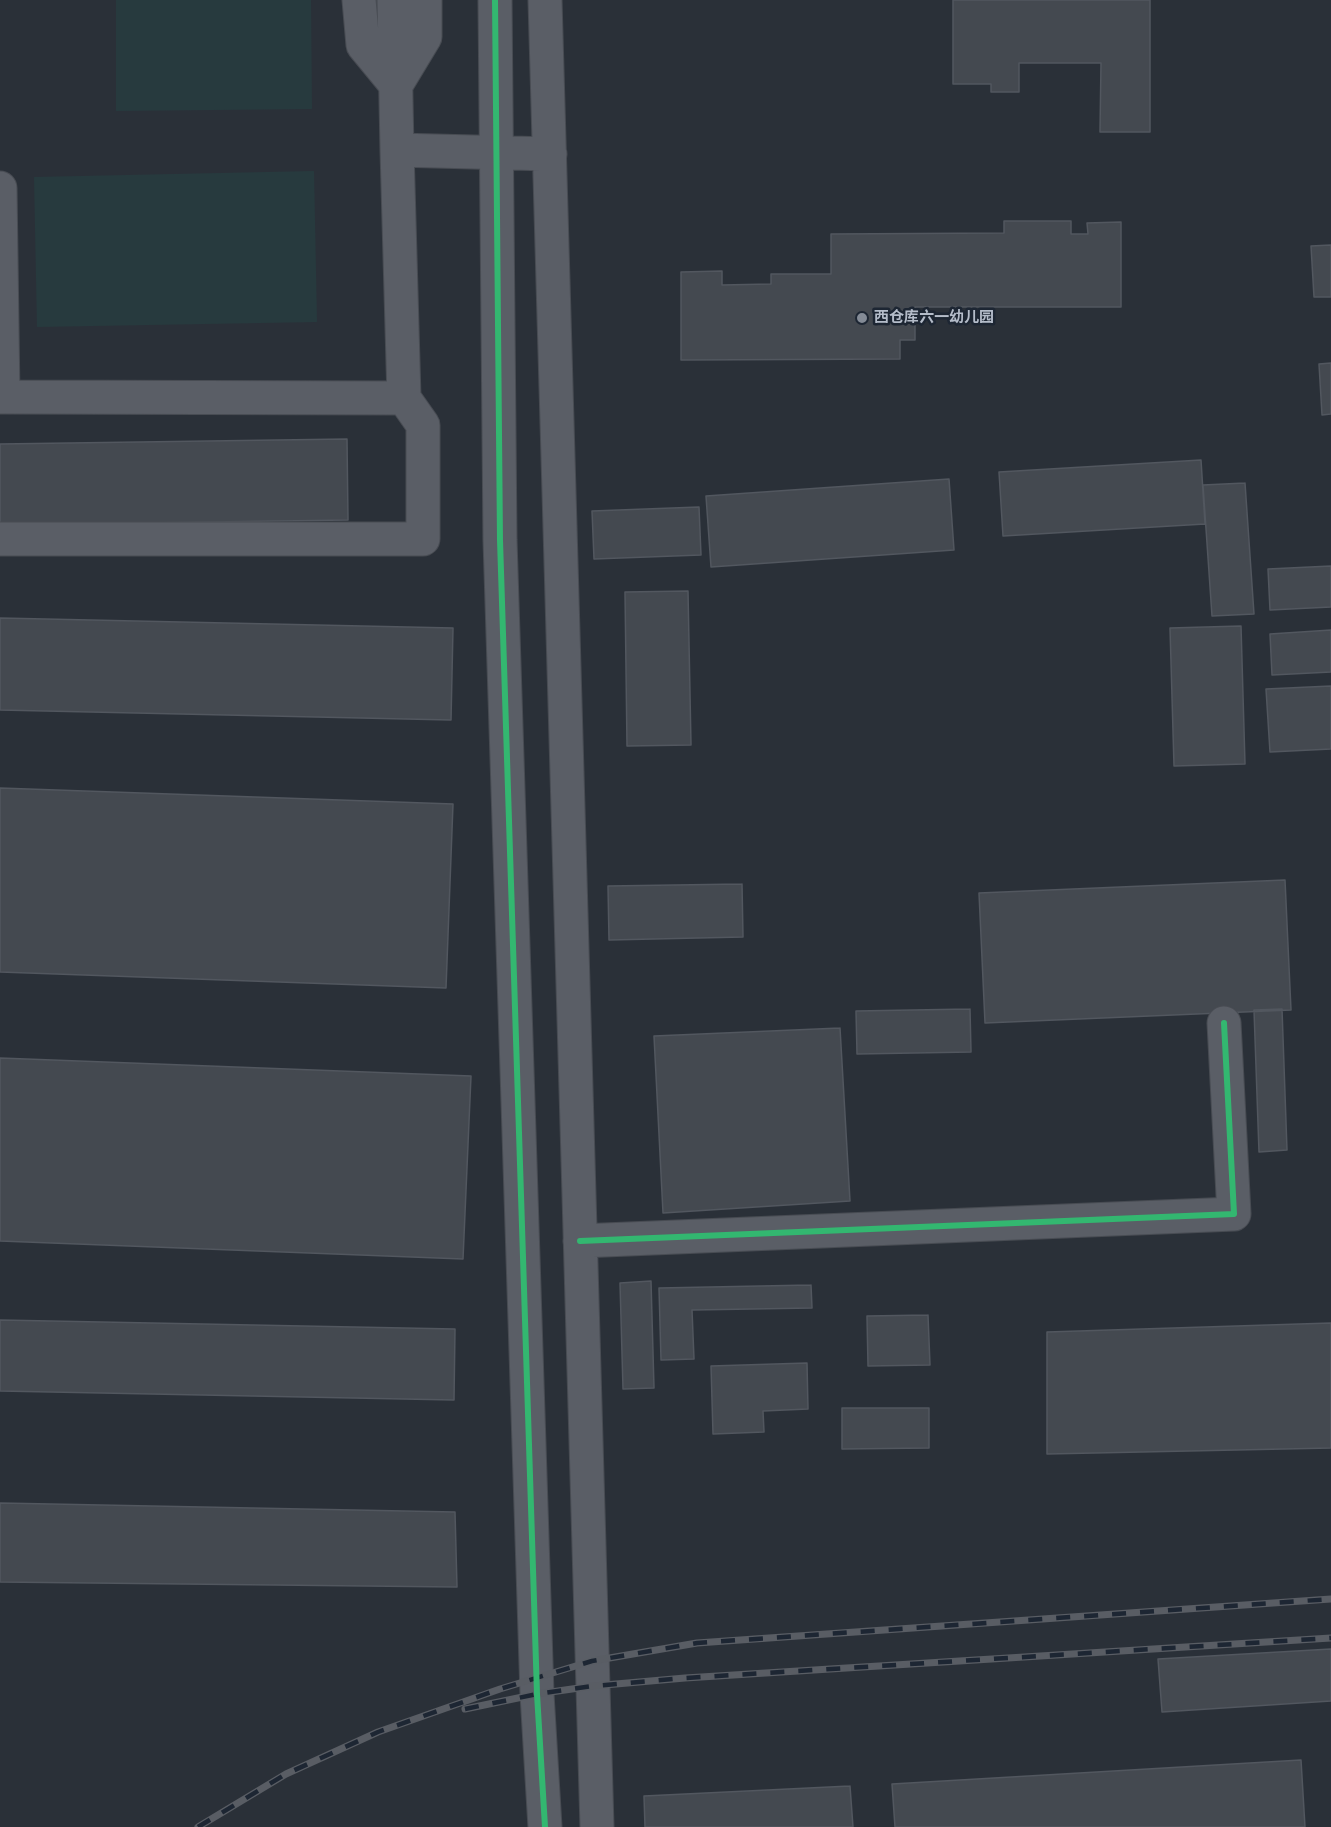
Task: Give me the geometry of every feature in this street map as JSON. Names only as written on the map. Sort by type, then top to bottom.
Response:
[{"type":"street","points":[[359,0],[363,45],[396,86]]},
{"type":"street","points":[[0,539],[423,538],[423,425],[404,398],[394,0]]},
{"type":"street","points":[[396,86],[425,37],[425,0]]},
{"type":"street","points":[[495,0],[500,540],[537,1694],[545,1827]]},
{"type":"street","points":[[545,0],[597,1827]]},
{"type":"street","points":[[397,150],[550,154]]},
{"type":"street","points":[[0,188],[2,397],[404,398]]},
{"type":"street","points":[[580,1241],[1234,1214],[1224,1023]]},
{"type":"green space","points":[[116,0],[311,0],[312,109],[116,111]]},
{"type":"green space","points":[[314,171],[317,322],[37,327],[34,177]]},
{"type":"building","points":[[953,0],[1150,0],[1150,132],[1100,132],[1101,63],[1019,63],[1019,92],[991,92],[991,84],[953,84]]},
{"type":"building","points":[[1004,221],[1071,221],[1071,234],[1088,234],[1087,223],[1121,222],[1121,307],[915,307],[915,340],[900,340],[900,359],[681,360],[681,272],[722,271],[722,285],[771,284],[771,274],[831,274],[831,234],[1004,233]]},
{"type":"building","points":[[1331,245],[1331,297],[1314,297],[1311,246]]},
{"type":"building","points":[[1331,363],[1331,414],[1322,415],[1319,364]]},
{"type":"building","points":[[347,439],[348,520],[0,525],[0,444]]},
{"type":"building","points":[[1201,460],[1205,524],[1003,536],[999,472]]},
{"type":"building","points":[[949,479],[954,550],[711,567],[706,496]]},
{"type":"building","points":[[1245,483],[1254,614],[1212,616],[1203,485]]},
{"type":"building","points":[[699,507],[701,555],[594,559],[592,511]]},
{"type":"building","points":[[1331,566],[1331,607],[1270,610],[1268,569]]},
{"type":"building","points":[[688,591],[691,745],[627,746],[625,592]]},
{"type":"building","points":[[0,618],[453,628],[451,720],[0,710]]},
{"type":"building","points":[[1241,626],[1245,764],[1174,766],[1170,628]]},
{"type":"building","points":[[1331,630],[1331,672],[1272,675],[1270,634]]},
{"type":"building","points":[[1331,686],[1331,749],[1270,752],[1266,689]]},
{"type":"building","points":[[0,788],[453,804],[446,988],[0,972]]},
{"type":"building","points":[[1285,880],[1291,1010],[985,1023],[979,893]]},
{"type":"building","points":[[742,884],[743,937],[609,940],[608,886]]},
{"type":"building","points":[[970,1009],[971,1052],[857,1054],[856,1011]]},
{"type":"building","points":[[1282,1009],[1287,1150],[1259,1152],[1254,1010]]},
{"type":"building","points":[[840,1028],[850,1201],[663,1213],[654,1036]]},
{"type":"building","points":[[0,1058],[471,1076],[463,1259],[0,1241]]},
{"type":"building","points":[[651,1281],[654,1388],[623,1389],[620,1283]]},
{"type":"building","points":[[811,1285],[812,1308],[692,1310],[694,1359],[661,1360],[659,1288]]},
{"type":"building","points":[[928,1315],[930,1365],[868,1366],[867,1316]]},
{"type":"building","points":[[0,1320],[455,1329],[454,1400],[0,1391]]},
{"type":"building","points":[[1331,1323],[1331,1448],[1047,1454],[1047,1332]]},
{"type":"building","points":[[807,1363],[808,1409],[763,1411],[764,1432],[713,1434],[711,1366]]},
{"type":"building","points":[[842,1408],[929,1408],[929,1448],[842,1449]]},
{"type":"building","points":[[0,1503],[455,1512],[457,1587],[0,1582]]},
{"type":"building","points":[[1331,1649],[1331,1701],[1162,1712],[1158,1659]]},
{"type":"building","points":[[1301,1760],[1305,1827],[895,1827],[892,1784]]},
{"type":"building","points":[[850,1786],[853,1827],[645,1827],[644,1796]]},
{"type":"railway","points":[[198,1827],[286,1774],[378,1732],[500,1689],[592,1661],[697,1643],[1331,1599]]},
{"type":"railway","points":[[465,1709],[537,1694],[593,1686],[685,1678],[1331,1638]]},
{"type":"cycle path","points":[[495,0],[500,540],[537,1694],[545,1827]]},
{"type":"cycle path","points":[[580,1241],[1234,1214],[1224,1023]]},
{"type":"place","name":"西仓库六一幼儿园","points":[[862,318]]}]
